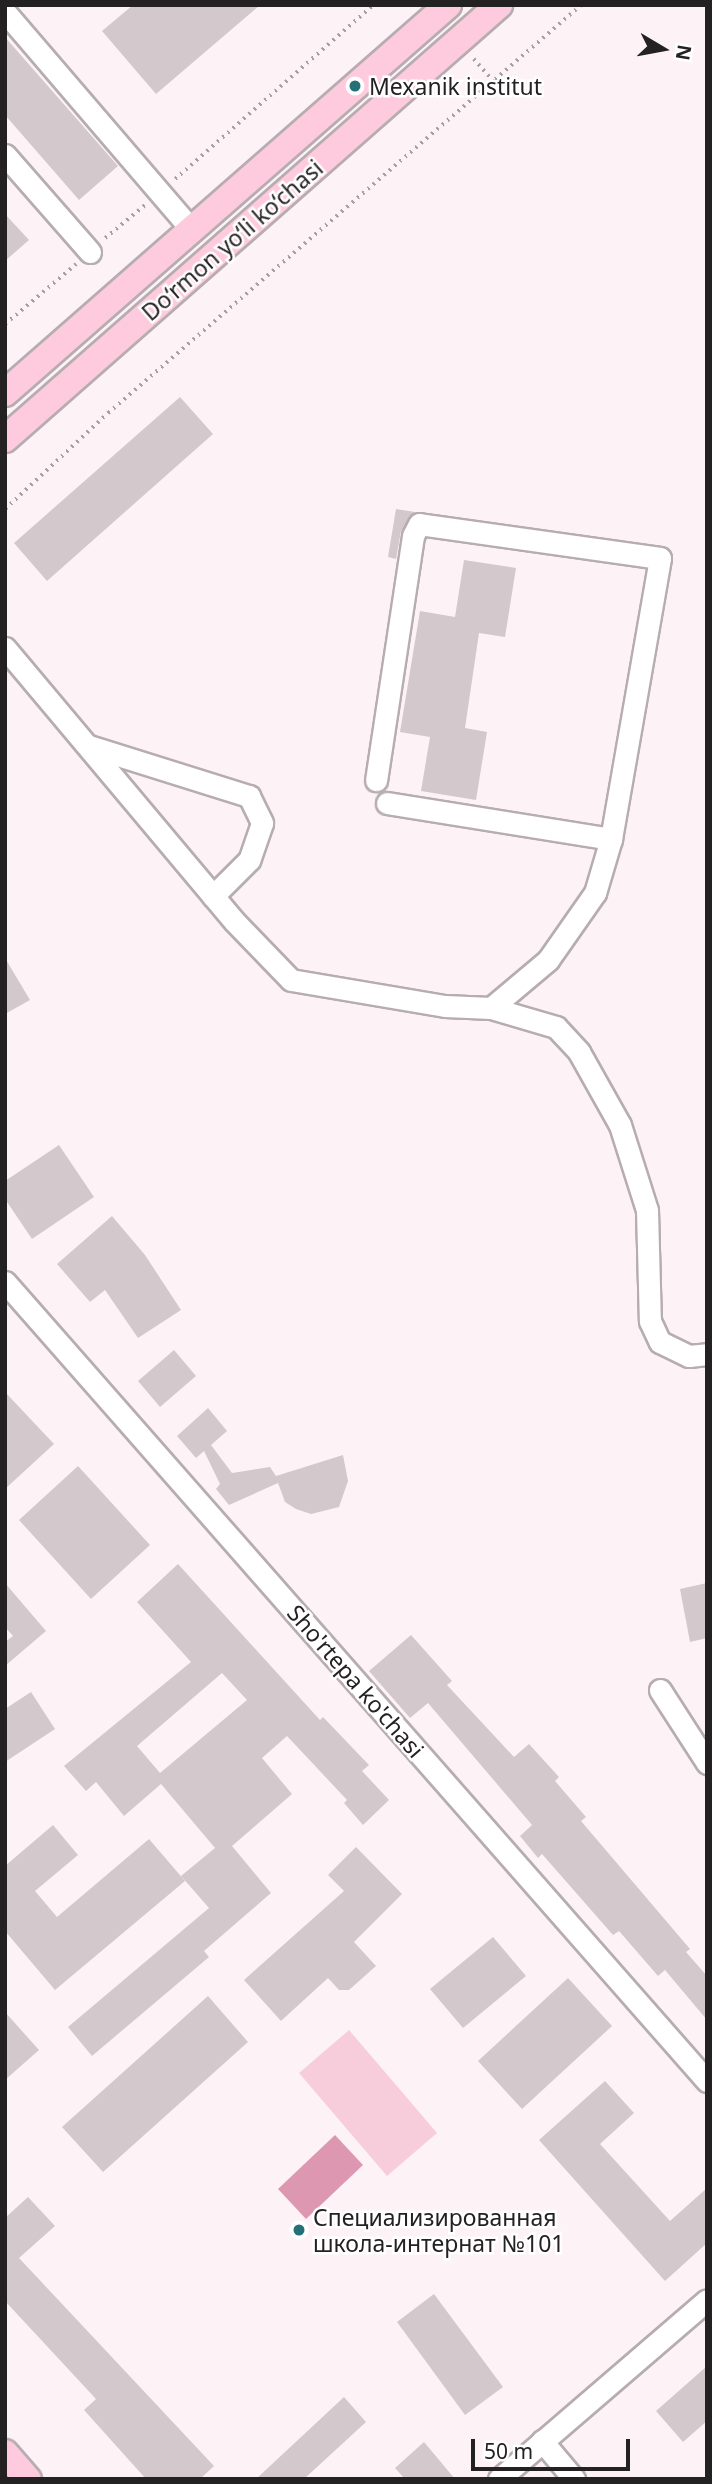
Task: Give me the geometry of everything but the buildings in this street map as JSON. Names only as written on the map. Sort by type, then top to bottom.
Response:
[{"type":"main road","name":"Do‘rmon yo‘li ko‘chasi","points":[[5,393],[448,5]]},
{"type":"main road","name":"Do‘rmon yo‘li ko‘chasi","points":[[5,439],[499,5]]},
{"type":"main road","points":[[5,2453],[28,2479]]},
{"type":"street","points":[[5,12],[191,229]]},
{"type":"street","points":[[5,156],[90,252]]},
{"type":"street","points":[[376,780],[413,536],[419,524],[656,555],[657,577],[611,839],[595,892],[548,960],[491,1008]]},
{"type":"street","points":[[5,649],[213,896],[292,980],[445,1006],[491,1008],[556,1027],[579,1052],[620,1125],[647,1210],[650,1321],[660,1342],[689,1356],[707,1354]]},
{"type":"street","points":[[89,746],[249,796],[262,823],[249,860],[213,896]]},
{"type":"street","points":[[387,803],[611,839]]},
{"type":"street","name":"Sho'rtepa ko'chasi","points":[[5,1282],[707,2081]]},
{"type":"street","points":[[660,1690],[707,1763]]},
{"type":"street","points":[[499,2479],[707,2300]]},
{"type":"street","points":[[542,2441],[574,2479]]},
{"type":"path","points":[[5,324],[373,5]]},
{"type":"path","points":[[5,509],[119,404],[581,5]]},
{"type":"shaded area","points":[[349,2030],[437,2133],[387,2176],[299,2073]]},
{"type":"shaded area","points":[[335,2135],[363,2165],[306,2219],[278,2189]]},
{"type":"place","name":"Mexanik institut","points":[[355,86]]},
{"type":"place","name":"Специализированная школа-интернат №101","points":[[299,2230]]}]
